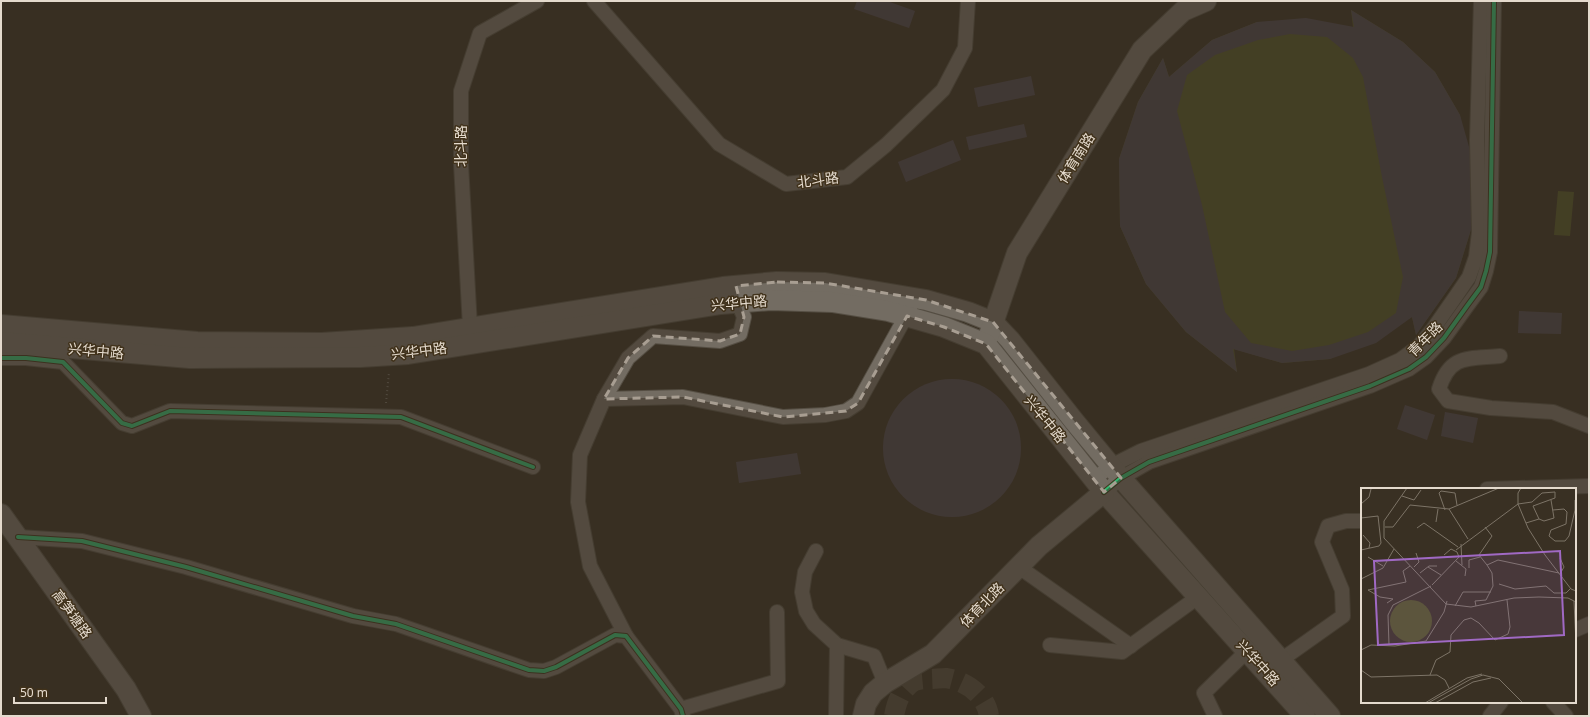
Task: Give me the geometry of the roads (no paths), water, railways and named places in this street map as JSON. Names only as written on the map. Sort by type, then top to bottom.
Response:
[{"type":"main road","name":"体育南路","points":[[986,344],[1017,253],[1142,50],[1183,11],[1206,1]]},
{"type":"main road","points":[[1,325],[197,342],[322,343],[412,337],[470,328],[737,294],[777,282],[825,283],[916,298],[968,312],[993,322],[1010,340],[1074,422],[1116,472],[1330,716]]},
{"type":"main road","name":"兴华中路","points":[[1,342],[190,358],[360,357],[408,354],[721,304],[737,294],[771,300],[832,302],[888,311],[907,316],[944,327],[986,344],[1099,486],[1304,716]]},
{"type":"main road","name":"体育北路","points":[[862,716],[866,704],[873,693],[885,683],[933,654],[1099,486]]},
{"type":"main road","name":"高笋塘路","points":[[7,528],[126,689],[141,716]]},
{"type":"street","name":"北斗路","points":[[470,328],[461,164],[461,91],[480,33],[537,1]]},
{"type":"street","name":"北斗路","points":[[594,1],[719,144],[786,184],[847,177],[886,145],[943,90],[965,48],[968,1]]},
{"type":"street","points":[[1099,486],[1141,451],[1369,374],[1400,360],[1418,347],[1433,329],[1469,277],[1476,257],[1479,232],[1477,140],[1481,1]]},
{"type":"street","name":"青年路","points":[[1116,472],[1370,386],[1409,369],[1426,357],[1444,338],[1481,287],[1490,252],[1494,1]]},
{"type":"street","points":[[737,294],[744,317],[740,334],[720,341],[653,336],[628,358],[604,399],[580,455],[578,502],[590,566],[626,636],[682,713],[778,682],[777,612]]},
{"type":"street","points":[[604,399],[683,397],[783,417],[825,415],[846,411],[858,403],[916,298]]},
{"type":"street","points":[[1500,356],[1468,359],[1452,364],[1443,375],[1439,389],[1448,401],[1491,408],[1553,412],[1589,426]]},
{"type":"street","points":[[1,358],[26,358],[63,362],[122,423],[132,426],[170,411],[401,417],[533,467]]},
{"type":"street","points":[[1521,488],[1589,486]]},
{"type":"street","points":[[1281,660],[1343,616],[1342,590],[1322,542],[1328,526],[1346,521],[1361,521]]},
{"type":"street","points":[[7,528],[82,541],[186,567],[353,616],[396,624],[529,670],[544,671],[556,667],[615,635],[626,636]]},
{"type":"street","points":[[816,551],[804,572],[802,592],[806,611],[814,624],[837,645],[874,656],[885,683]]},
{"type":"street","points":[[1020,566],[1131,646]]},
{"type":"street","points":[[1050,645],[1122,652],[1198,597]]},
{"type":"street","points":[[1576,630],[1589,624]]},
{"type":"street","points":[[836,716],[837,645]]},
{"type":"street","points":[[1215,716],[1204,693],[1246,651]]},
{"type":"street","points":[[1490,716],[1500,703]]},
{"type":"street","points":[[1554,703],[1566,716]]},
{"type":"tunnel","points":[[894,716],[900,696],[910,684],[921,679],[946,678],[961,682],[974,690],[984,702],[989,716]]}]
